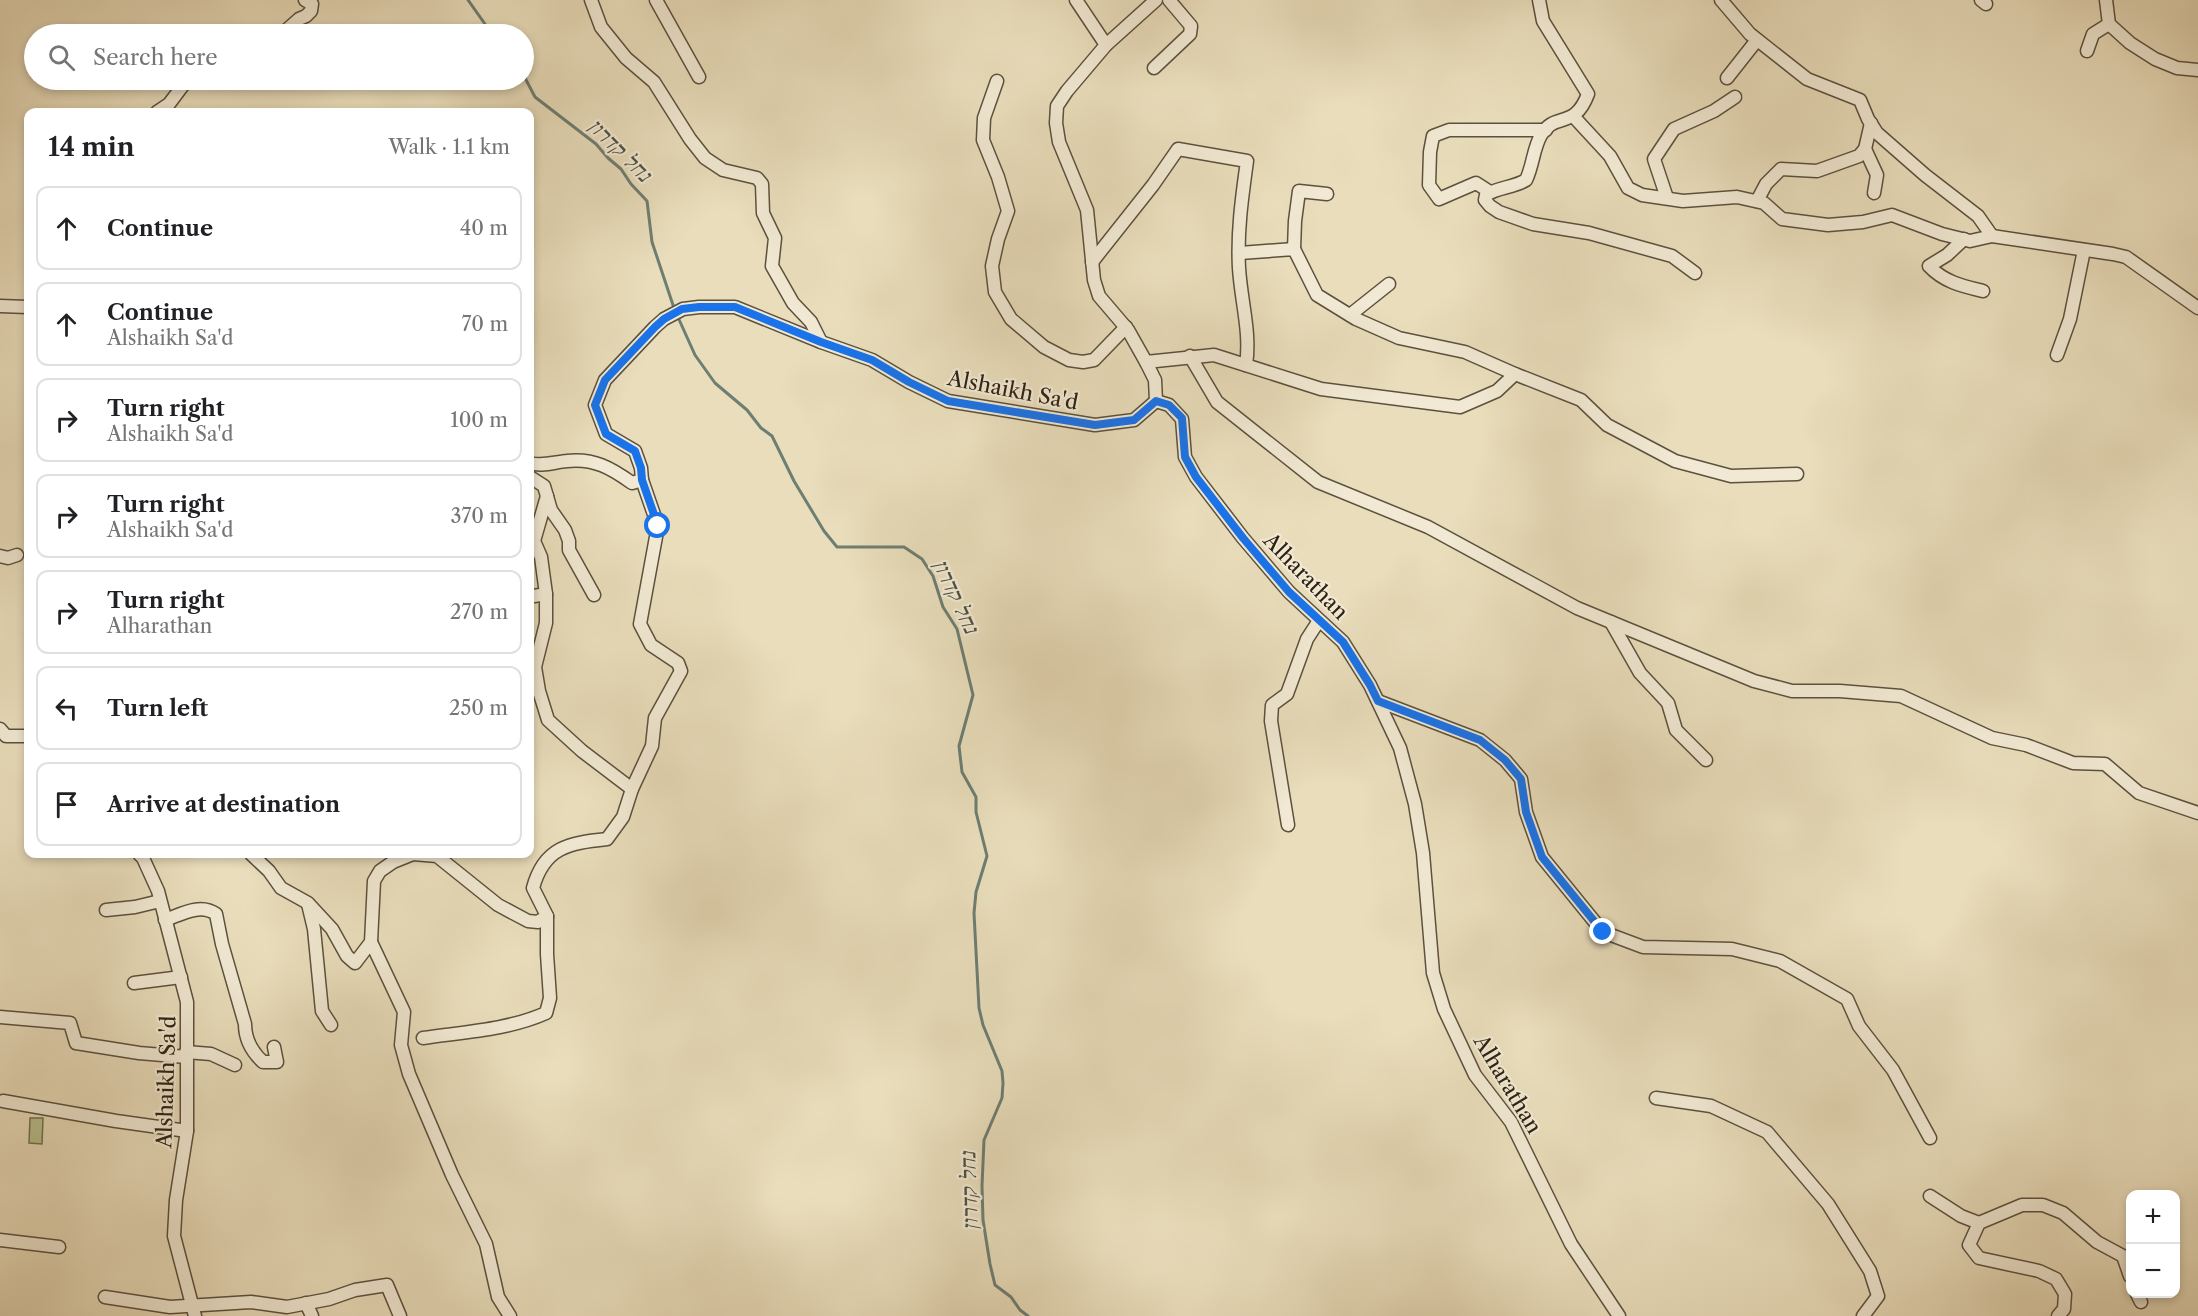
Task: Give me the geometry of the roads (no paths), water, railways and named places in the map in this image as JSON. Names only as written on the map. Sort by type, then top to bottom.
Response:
[{"type":"street","points":[[294,24],[310,11],[312,4],[305,0]]},
{"type":"street","points":[[591,0],[601,27],[626,58],[654,82],[690,139],[705,158],[723,170],[756,178],[762,184],[764,213],[775,238],[772,266],[794,303],[811,322],[821,342]]},
{"type":"street","points":[[656,0],[699,77]]},
{"type":"street","points":[[1076,0],[1106,45]]},
{"type":"street","points":[[1156,0],[1106,45],[1067,91],[1057,106],[1056,123],[1059,142],[1087,210],[1094,280],[1100,296],[1126,327],[1146,362],[1155,380],[1156,401]]},
{"type":"street","points":[[1154,68],[1190,34],[1191,26],[1169,0]]},
{"type":"street","points":[[1539,0],[1544,21],[1588,94],[1582,108],[1574,117],[1552,123],[1541,135],[1526,180],[1518,185],[1490,192],[1486,195],[1485,200],[1490,206],[1512,218],[1533,224],[1589,233],[1672,256],[1695,273]]},
{"type":"street","points":[[1721,0],[1733,17],[1807,79],[1860,100],[1877,133],[1978,216],[1992,236]]},
{"type":"street","points":[[2106,0],[2109,24],[2130,43],[2155,59],[2177,68],[2198,70]]},
{"type":"street","points":[[2087,51],[2093,34],[2109,24]]},
{"type":"street","points":[[1727,78],[1757,39]]},
{"type":"street","points":[[997,81],[984,118],[982,140],[998,177],[1008,211],[992,266],[995,292],[1011,319],[1044,347],[1070,360],[1083,362],[1094,360],[1126,327]]},
{"type":"street","points":[[163,108],[180,90]]},
{"type":"street","points":[[1667,198],[1654,159],[1674,129],[1735,98]]},
{"type":"street","points":[[1574,117],[1610,156],[1628,188],[1642,195],[1683,201],[1737,196],[1764,203],[1782,219],[1828,225],[1863,222],[1892,215],[1942,234],[1970,241],[1992,236],[2127,257],[2198,308]]},
{"type":"street","points":[[1757,201],[1766,184],[1781,170],[1817,171],[1859,156],[1865,149],[1870,123]]},
{"type":"street","points":[[1490,192],[1476,183],[1439,200],[1429,185],[1433,136],[1449,130],[1546,130]]},
{"type":"street","points":[[1092,262],[1153,185],[1178,149],[1247,161],[1240,213],[1239,267],[1249,347],[1246,365]]},
{"type":"street","points":[[1865,149],[1877,175],[1874,193]]},
{"type":"street","points":[[1327,194],[1299,191],[1294,221],[1294,249],[1317,295],[1350,315],[1399,338],[1465,352],[1581,400],[1607,425],[1675,460],[1731,476],[1797,474]]},
{"type":"street","points":[[1964,239],[1947,255],[1929,266],[1937,275],[1955,284],[1983,291]]},
{"type":"street","points":[[1240,253],[1294,249]]},
{"type":"street","points":[[2057,355],[2070,319],[2084,250]]},
{"type":"street","points":[[1350,315],[1389,284]]},
{"type":"street","points":[[0,306],[24,307]]},
{"type":"street","name":"Alshaikh Sa'd","points":[[632,789],[652,746],[655,718],[681,671],[678,663],[651,645],[640,624],[658,526],[642,480],[641,468],[635,451],[606,434],[595,405],[605,380],[664,319],[682,309],[735,307],[872,360],[948,401],[1095,425],[1134,420],[1156,401]]},
{"type":"street","points":[[1146,362],[1214,355],[1321,389],[1460,407],[1497,391],[1515,374]]},
{"type":"street","points":[[1190,356],[1217,402],[1318,482],[1428,527],[1577,608],[1754,681],[1792,691],[1840,691],[1901,696],[1992,738],[2026,745],[2073,763],[2105,764],[2139,793],[2198,813]]},
{"type":"street","name":"Alharathan","points":[[1156,401],[1169,405],[1182,418],[1185,457],[1196,477],[1243,538],[1289,592],[1318,622],[1343,642],[1370,685],[1400,748],[1415,804],[1423,853],[1433,974],[1444,1009],[1475,1075],[1511,1122],[1571,1244],[1620,1316]]},
{"type":"street","points":[[534,464],[569,460],[602,464],[632,483],[642,480]]},
{"type":"street","points":[[534,480],[544,486],[551,510],[565,530],[569,550],[594,595]]},
{"type":"street","points":[[423,1038],[492,1028],[531,1020],[546,1013],[550,998],[547,916],[533,888],[538,870],[553,852],[587,841],[607,839],[623,817],[632,789],[582,751],[548,720],[539,692],[536,667],[546,623],[546,594],[541,557],[534,541],[547,496]]},
{"type":"street","points":[[0,556],[8,558],[17,555]]},
{"type":"street","points":[[534,596],[546,594]]},
{"type":"street","points":[[1288,825],[1271,721],[1272,705],[1287,694],[1306,639],[1318,622]]},
{"type":"street","points":[[1611,622],[1640,673],[1668,703],[1676,730],[1706,760]]},
{"type":"street","points":[[1378,701],[1480,740],[1505,760],[1521,779],[1526,812],[1542,857],[1603,932],[1642,947],[1732,950],[1779,961],[1847,999],[1859,1026],[1893,1070],[1930,1138]]},
{"type":"street","points":[[0,729],[6,736],[24,736]]},
{"type":"street","name":"Alshaikh Sa'd","points":[[143,858],[160,901],[187,1002],[187,1131],[176,1200],[174,1236],[193,1311]]},
{"type":"street","points":[[255,858],[269,871],[281,888],[308,903],[332,929],[347,956],[355,963],[371,942]]},
{"type":"street","points":[[402,858],[380,871],[374,881],[371,942],[404,1012],[401,1046],[409,1074],[452,1175],[486,1244],[498,1297],[510,1316]]},
{"type":"street","points":[[439,858],[498,905],[528,921],[538,922],[547,916]]},
{"type":"street","points":[[106,910],[135,907],[160,901]]},
{"type":"street","points":[[308,903],[314,929],[322,1011],[331,1025]]},
{"type":"street","points":[[165,920],[190,910],[208,909],[216,914],[222,944],[245,1024],[245,1037],[256,1056],[263,1062],[277,1062],[274,1047]]},
{"type":"street","points":[[134,983],[180,977]]},
{"type":"street","points":[[0,1017],[70,1023],[76,1043],[139,1053],[211,1054],[235,1065]]},
{"type":"street","points":[[1656,1098],[1711,1106],[1767,1132],[1828,1204],[1870,1270],[1878,1296],[1863,1316]]},
{"type":"street","points":[[3,1101],[187,1131]]},
{"type":"street","points":[[1930,1196],[1961,1216],[1979,1223]]},
{"type":"street","points":[[2058,1316],[2064,1309],[2065,1294],[2056,1280],[2039,1271],[1979,1258],[1972,1252],[1969,1245],[1979,1223],[2022,1205],[2043,1205],[2063,1213],[2097,1242],[2123,1256],[2126,1265]]},
{"type":"street","points":[[0,1240],[59,1246]]},
{"type":"street","points":[[105,1297],[193,1311],[251,1302],[288,1307],[329,1299],[356,1290],[387,1285],[400,1316]]},
{"type":"street","points":[[306,1303],[312,1316]]},
{"type":"waterway","name":"נחל קדרון","points":[[468,0],[485,24]]},
{"type":"waterway","name":"נחל קדרון","points":[[531,90],[535,97],[596,144],[621,169],[647,201],[652,242],[674,308]]},
{"type":"waterway","name":"נחל קדרון","points":[[677,315],[695,355],[715,383],[747,410],[761,428],[772,436],[794,481],[824,531],[837,547],[904,547],[922,559],[933,576],[943,607],[957,629],[973,695],[959,746],[962,772],[976,797],[976,812],[987,856],[976,892],[974,913],[979,1008],[983,1025],[1002,1071],[1003,1083],[1002,1098],[984,1140],[983,1220],[995,1285],[1011,1297],[1020,1310],[1028,1316]]}]
